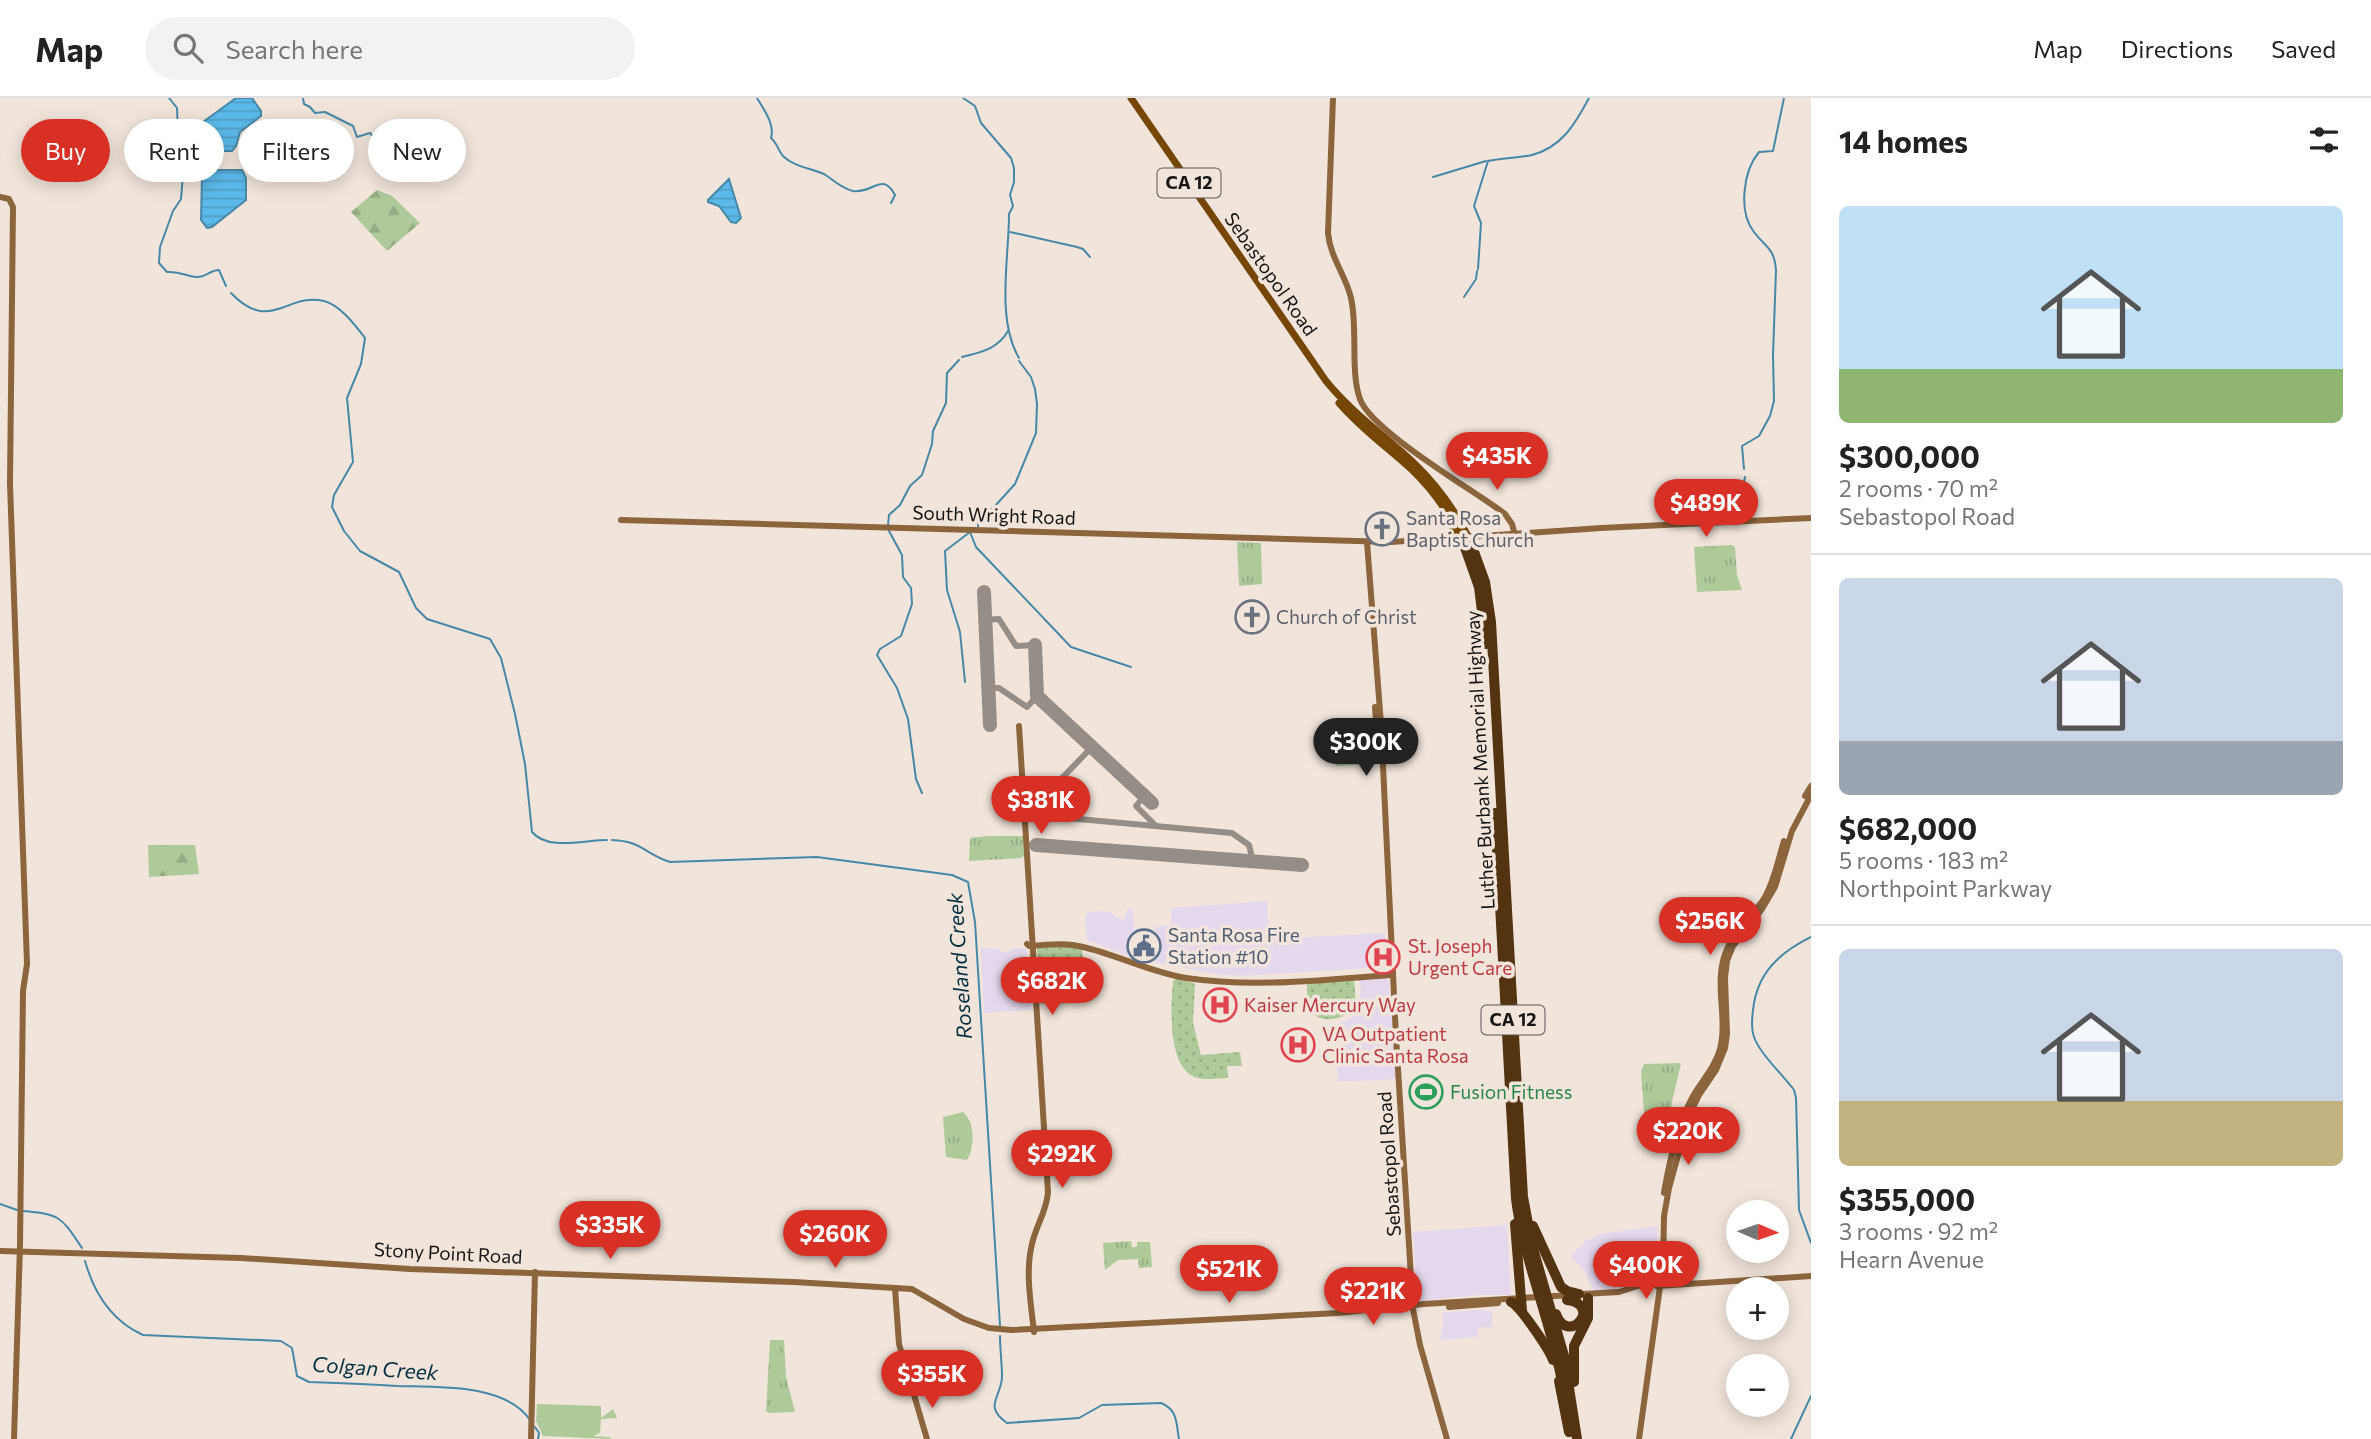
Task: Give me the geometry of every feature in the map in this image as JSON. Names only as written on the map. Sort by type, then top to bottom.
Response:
[{"type":"highway","points":[[1476,556],[1475,544],[1480,537]]},
{"type":"highway","name":"Luther Burbank Memorial Highway","points":[[1465,538],[1476,556],[1486,588],[1491,622],[1524,1204],[1530,1238],[1561,1343],[1573,1434]]},
{"type":"highway","name":"Luther Burbank Memorial Highway","points":[[1465,538],[1479,587],[1485,628],[1515,1185],[1525,1246],[1557,1355],[1573,1434]]},
{"type":"highway","points":[[1517,1104],[1526,1191],[1534,1227],[1561,1287],[1583,1296],[1588,1318],[1574,1348],[1573,1434]]},
{"type":"highway","points":[[1515,1185],[1518,1306],[1553,1359],[1573,1434]]},
{"type":"highway","points":[[1542,1280],[1559,1322],[1574,1326],[1582,1319],[1583,1310],[1577,1302],[1559,1298]]},
{"type":"main road","name":"Sebastopol Road","points":[[1131,98],[1345,410],[1410,468],[1442,505],[1465,538]]},
{"type":"main road","points":[[1333,98],[1328,233],[1331,248],[1351,299],[1361,401],[1370,414],[1407,446],[1504,513],[1512,522],[1516,535]]},
{"type":"main road","points":[[0,197],[9,199],[13,207],[10,484],[27,964],[23,990],[20,1252],[14,1439]]},
{"type":"main road","name":"Sebastopol Road","points":[[1314,364],[1347,405],[1429,479],[1451,506],[1465,538]]},
{"type":"main road","points":[[1442,505],[1454,530],[1447,540]]},
{"type":"main road","name":"South Wright Road","points":[[621,520],[1367,542],[1447,540],[1811,519]]},
{"type":"main road","name":"Sebastopol Road","points":[[1367,542],[1380,721],[1413,1307],[1420,1345],[1447,1439]]},
{"type":"main road","points":[[1019,726],[1045,1192],[1043,1206],[1029,1237],[1026,1253],[1031,1331]]},
{"type":"main road","points":[[1659,1285],[1661,1207],[1670,1165],[1690,1101],[1714,1066],[1721,1042],[1723,1024],[1720,975],[1724,956],[1730,943],[1769,888],[1790,825],[1811,786]]},
{"type":"main road","points":[[1639,1439],[1663,1265],[1664,1216],[1669,1185],[1694,1105],[1716,1070],[1725,1048],[1725,978],[1729,956],[1775,887],[1792,831],[1811,795]]},
{"type":"main road","points":[[1033,944],[1084,947],[1157,972],[1222,982],[1268,983],[1393,973]]},
{"type":"main road","name":"Stony Point Road","points":[[0,1251],[241,1258],[410,1269],[895,1288],[926,1298],[971,1326],[998,1332],[1325,1317],[1413,1307]]},
{"type":"main road","points":[[531,1439],[535,1272]]},
{"type":"main road","name":"Stony Point Road","points":[[1031,1331],[1559,1298],[1619,1292],[1644,1284],[1811,1276]]},
{"type":"main road","points":[[895,1288],[899,1343],[927,1439]]},
{"type":"main road","name":"Stony Point Road","points":[[1559,1298],[1583,1296]]},
{"type":"main road","points":[[1375,1313],[1385,1308]]},
{"type":"shaded area","points":[[1267,901],[1269,939],[1385,933],[1388,967],[1240,976],[1214,974],[1154,962],[1157,953],[1155,927],[1171,925],[1171,908]]},
{"type":"shaded area","points":[[1127,909],[1133,909],[1136,959],[1087,940],[1085,918],[1088,912],[1109,911],[1117,918],[1125,918]]},
{"type":"shaded area","points":[[981,948],[997,948],[1006,952],[1014,948],[1026,948],[1031,1010],[984,1013]]},
{"type":"shaded area","points":[[1389,977],[1396,1079],[1338,1082],[1337,1063],[1341,1062],[1340,1023],[1358,1011],[1361,1003],[1360,980]]},
{"type":"shaded area","points":[[1507,1225],[1511,1295],[1478,1295],[1420,1301],[1417,1299],[1413,1232]]},
{"type":"shaded area","points":[[1658,1226],[1655,1281],[1593,1290],[1585,1272],[1570,1256],[1587,1240],[1599,1234]]},
{"type":"shaded area","points":[[1492,1311],[1493,1327],[1478,1328],[1478,1337],[1441,1340],[1442,1313]]},
{"type":"green space","points":[[377,190],[392,196],[420,223],[387,251],[351,212]]},
{"type":"green space","points":[[1237,542],[1261,543],[1262,584],[1239,586]]},
{"type":"green space","points":[[1694,547],[1735,547],[1737,575],[1742,590],[1697,592]]},
{"type":"green space","points":[[1374,745],[1375,764],[1336,766],[1335,747]]},
{"type":"green space","points":[[1023,836],[1024,856],[969,861],[970,838]]},
{"type":"green space","points":[[148,845],[195,845],[199,874],[149,877]]},
{"type":"green space","points":[[1070,946],[1082,950],[1085,981],[1073,982],[1074,1003],[1056,1004],[1054,996],[1049,996],[1048,1004],[1042,1004],[1039,1000],[1037,948]]},
{"type":"green space","points":[[1177,978],[1195,984],[1193,1023],[1201,1055],[1240,1052],[1242,1066],[1227,1066],[1228,1078],[1195,1077],[1186,1071],[1179,1061],[1172,1019],[1173,981]]},
{"type":"green space","points":[[1354,979],[1356,1005],[1348,1014],[1328,1019],[1311,1012],[1307,984]]},
{"type":"green space","points":[[1681,1063],[1667,1124],[1645,1125],[1641,1072],[1644,1064]]},
{"type":"green space","points":[[963,1112],[972,1128],[967,1160],[946,1157],[943,1117]]},
{"type":"green space","points":[[1131,1241],[1132,1247],[1137,1247],[1137,1242],[1150,1242],[1152,1267],[1139,1268],[1138,1259],[1118,1260],[1105,1270],[1103,1243]]},
{"type":"green space","points":[[770,1340],[784,1340],[786,1377],[795,1412],[766,1411]]},
{"type":"green space","points":[[537,1404],[601,1406],[601,1418],[613,1409],[617,1418],[601,1419],[600,1433],[593,1436],[612,1439],[543,1436],[536,1421]]},
{"type":"water","points":[[236,98],[252,98],[261,111],[261,116],[257,119],[238,119],[238,139],[232,151],[224,151],[224,119],[207,119]]},
{"type":"water","points":[[224,170],[238,170],[238,182],[246,182],[246,200],[212,227],[207,228],[201,220],[202,182],[224,182]]},
{"type":"water","points":[[729,179],[741,218],[736,223],[731,222],[719,206],[708,202]]},
{"type":"waterway","name":"Roseland Creek","points":[[169,98],[177,108],[179,156],[183,174],[181,199],[173,211],[160,247],[159,263],[167,272],[196,277],[219,270],[226,286]]},
{"type":"waterway","points":[[303,98],[304,104],[315,113],[325,112],[353,126],[357,137],[368,134]]},
{"type":"waterway","points":[[757,98],[770,122],[771,138],[787,160],[824,174],[853,191],[886,185],[895,195],[891,203]]},
{"type":"waterway","points":[[963,98],[975,106],[981,123],[1011,158],[1014,168],[1005,288],[1008,325],[1019,358]]},
{"type":"waterway","points":[[1478,269],[1481,223],[1474,206],[1488,161],[1532,155],[1552,146],[1573,125],[1589,98]]},
{"type":"waterway","points":[[1744,469],[1742,446],[1759,436],[1770,416],[1774,401],[1776,270],[1771,252],[1749,224],[1744,192],[1749,170],[1759,152],[1773,151],[1784,98]]},
{"type":"waterway","points":[[1433,177],[1486,161]]},
{"type":"waterway","points":[[1010,232],[1077,247],[1090,257]]},
{"type":"waterway","points":[[1464,297],[1476,279],[1477,271]]},
{"type":"waterway","name":"Roseland Creek","points":[[231,293],[245,305],[257,310],[268,311],[311,300],[330,303],[341,311],[365,338],[361,364],[347,398],[353,462],[334,495],[332,507],[344,531],[360,551],[399,572],[416,608],[427,619],[490,639],[501,658],[515,714],[525,764],[532,832],[539,838],[557,843],[607,840]]},
{"type":"waterway","points":[[962,357],[993,346],[1008,331]]},
{"type":"waterway","points":[[888,525],[889,515],[900,505],[910,486],[922,475],[932,444],[933,431],[946,403],[947,373],[959,360]]},
{"type":"waterway","points":[[995,506],[1015,484],[1036,433],[1035,389],[1031,377],[1019,361]]},
{"type":"waterway","points":[[1737,517],[1745,477]]},
{"type":"waterway","points":[[978,527],[978,521],[993,508]]},
{"type":"waterway","points":[[889,531],[902,555],[903,577],[911,588],[912,604],[901,636],[880,649],[877,655],[897,688],[908,719],[916,779],[922,793]]},
{"type":"waterway","points":[[965,682],[960,632],[947,590],[945,551],[970,532],[976,547],[1071,647],[1131,667]]},
{"type":"waterway","name":"Roseland Creek","points":[[612,840],[637,845],[670,862],[817,857],[952,875],[968,882],[975,922],[1000,1326]]},
{"type":"waterway","points":[[1811,937],[1780,957],[1765,975],[1755,997],[1752,1023],[1752,1031],[1761,1050],[1794,1090],[1799,1210],[1811,1243]]},
{"type":"waterway","name":"Colgan Creek","points":[[0,1204],[17,1210]]},
{"type":"waterway","name":"Colgan Creek","points":[[22,1211],[59,1219],[82,1248]]},
{"type":"waterway","name":"Colgan Creek","points":[[85,1261],[93,1284],[113,1314],[143,1335],[281,1341],[292,1348],[297,1376],[309,1382],[450,1387],[487,1393],[519,1408],[530,1420]]},
{"type":"waterway","name":"Roseland Creek","points":[[1000,1336],[1002,1377],[995,1407],[996,1412],[1007,1423],[1079,1418],[1102,1405],[1161,1403],[1171,1409],[1179,1439]]},
{"type":"waterway","points":[[1791,1439],[1811,1396]]},
{"type":"waterway","name":"Colgan Creek","points":[[535,1427],[539,1433],[538,1439]]},
{"type":"taxiway","points":[[985,620],[999,619],[1016,646],[1035,645]]},
{"type":"taxiway","points":[[988,688],[999,688],[1027,707],[1037,696]]},
{"type":"taxiway","points":[[1092,747],[1034,807],[1034,815],[1232,833],[1249,845],[1253,861]]},
{"type":"taxiway","points":[[1144,796],[1136,806],[1156,826]]},
{"type":"runway","points":[[984,592],[990,725]]},
{"type":"runway","points":[[1035,645],[1037,696],[1152,803]]},
{"type":"runway","points":[[1036,845],[1302,865]]},
{"type":"place","name":"Santa Rosa Baptist Church","points":[[1382,529]]},
{"type":"place","name":"Church of Christ","points":[[1252,617]]},
{"type":"place","name":"Santa Rosa Fire Station #10","points":[[1144,946]]},
{"type":"place","name":"St. Joseph Urgent Care","points":[[1383,957]]},
{"type":"place","name":"Kaiser Mercury Way","points":[[1220,1005]]},
{"type":"place","name":"VA Outpatient Clinic Santa Rosa","points":[[1298,1045]]},
{"type":"place","name":"Fusion Fitness","points":[[1426,1092]]}]
